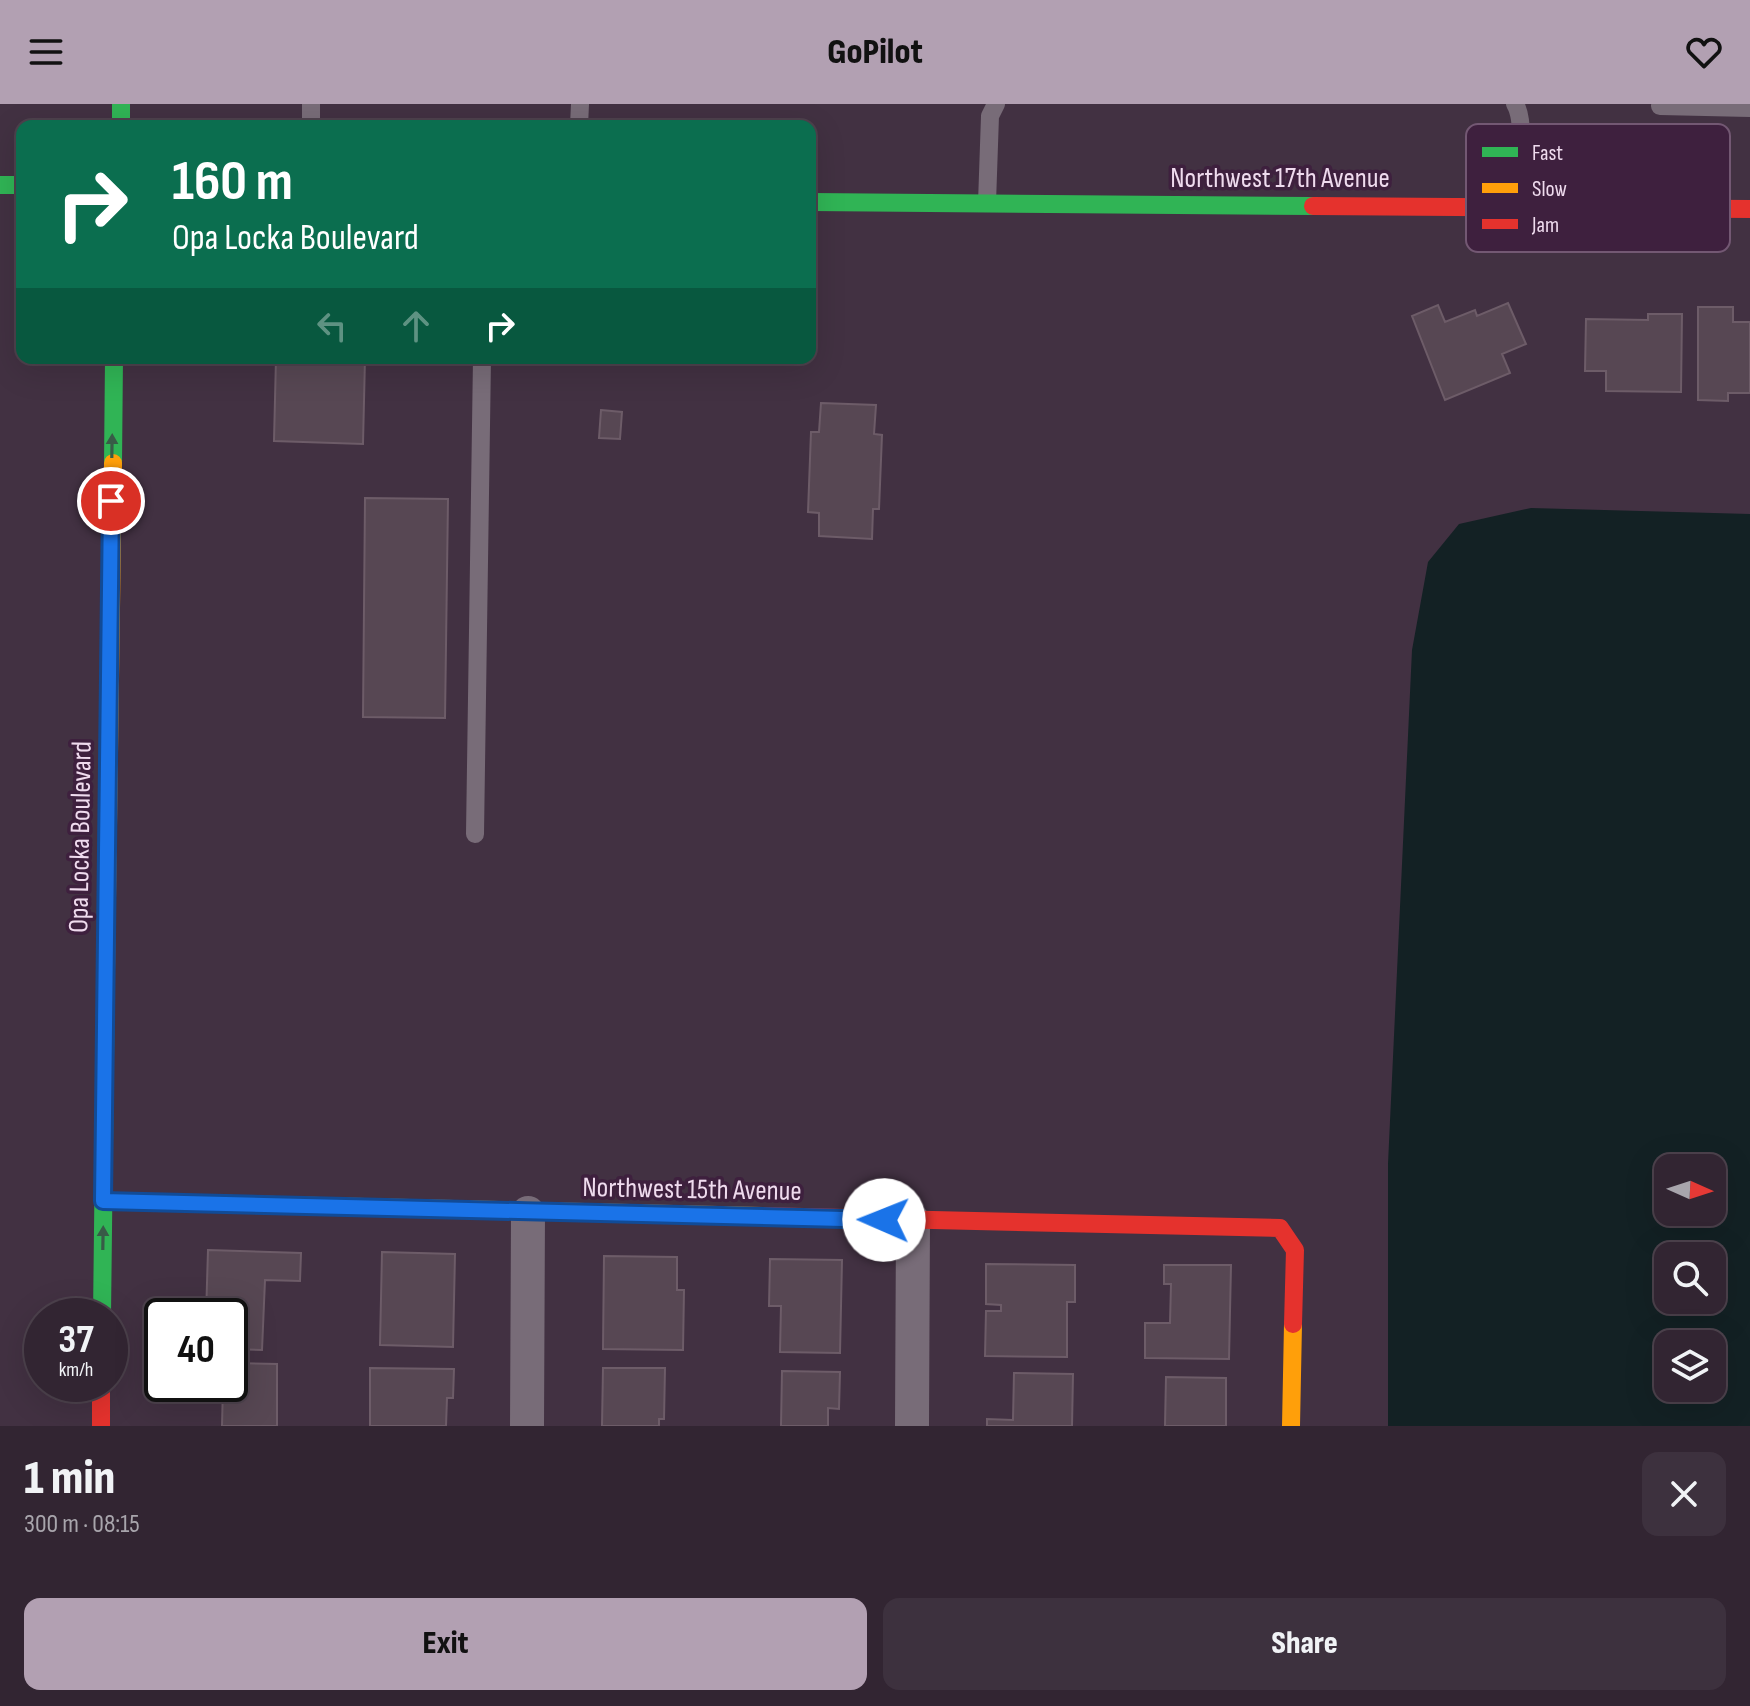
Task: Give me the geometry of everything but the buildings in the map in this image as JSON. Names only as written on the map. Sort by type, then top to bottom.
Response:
[{"type":"street","name":"Northwest 17th Avenue","points":[[816,202],[1466,205]]},
{"type":"street","name":"Northwest 17th Avenue","points":[[1730,209],[1750,209]]},
{"type":"street","name":"Opa Locka Boulevard","points":[[102,1298],[114,364]]},
{"type":"street","name":"Northwest 15th Avenue","points":[[103,1201],[1280,1228],[1295,1250],[1291,1426]]},
{"type":"street","points":[[527,1426],[528,1213]]},
{"type":"street","points":[[912,1426],[913,1221]]},
{"type":"street","points":[[101,1402],[101,1426]]},
{"type":"lane","points":[[987,204],[990,116],[996,104]]},
{"type":"lane","points":[[1515,104],[1520,124]]},
{"type":"lane","points":[[1660,106],[1750,108]]},
{"type":"lane","points":[[475,834],[482,364]]},
{"type":"shaded area","points":[[1531,508],[1750,514],[1750,1426],[1388,1426],[1388,1164],[1412,650],[1428,562],[1459,524]]},
{"type":"traffic: fast","points":[[121,104],[121,120]]},
{"type":"traffic: fast","points":[[0,185],[16,185]]},
{"type":"traffic: fast","points":[[816,202],[1313,206]]},
{"type":"traffic: fast","points":[[113,463],[114,364]]},
{"type":"traffic: fast","points":[[102,1298],[106,971]]},
{"type":"traffic: slow","points":[[106,971],[113,463]]},
{"type":"traffic: slow","points":[[103,1201],[762,1216]]},
{"type":"traffic: slow","points":[[1291,1426],[1293,1324]]},
{"type":"traffic: jam","points":[[1313,206],[1466,207]]},
{"type":"traffic: jam","points":[[1730,209],[1750,209]]},
{"type":"traffic: jam","points":[[762,1216],[1280,1228],[1295,1250],[1293,1324]]},
{"type":"traffic: jam","points":[[101,1402],[101,1426]]},
{"type":"route","points":[[111,501],[103,1201],[884,1220]]}]
